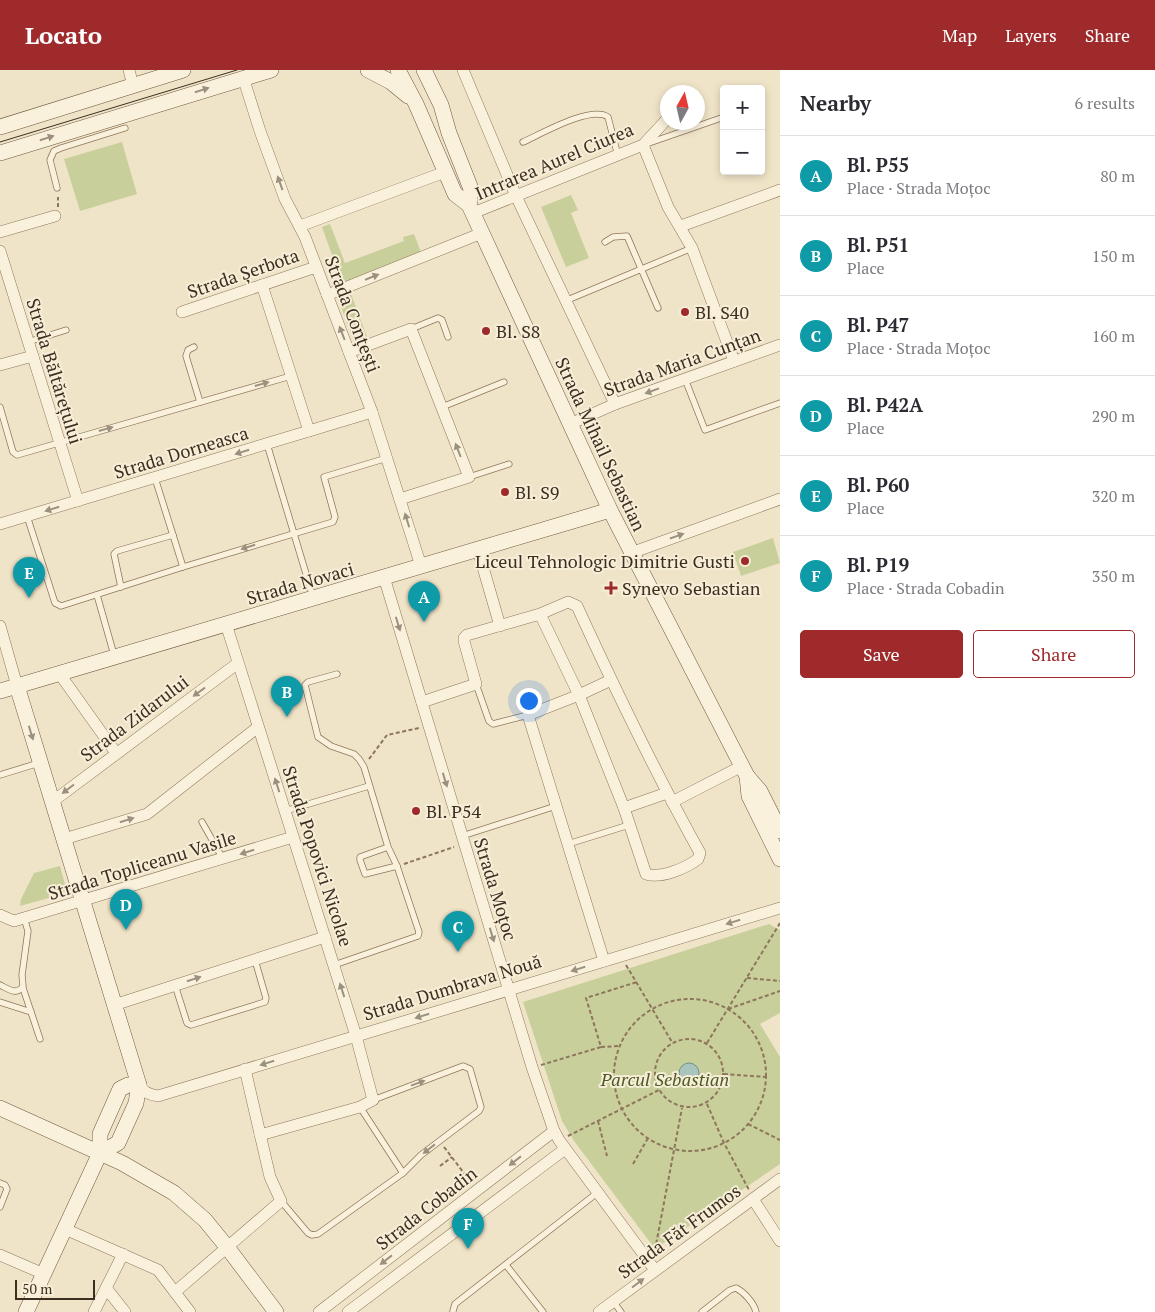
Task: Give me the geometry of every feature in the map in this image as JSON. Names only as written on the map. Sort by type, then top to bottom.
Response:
[{"type":"street","points":[[129,70],[134,86]]},
{"type":"street","points":[[0,127],[183,70]]},
{"type":"street","points":[[0,153],[243,77],[271,70]]},
{"type":"street","points":[[368,70],[401,89],[416,104]]},
{"type":"street","name":"Strada Mihail Sebastian","points":[[398,70],[416,104],[455,194],[471,209],[631,553],[744,771],[760,791],[780,831]]},
{"type":"street","name":"Strada Mihail Sebastian","points":[[424,70],[441,105],[449,133],[471,188],[471,209]]},
{"type":"street","points":[[435,70],[441,105]]},
{"type":"street","name":"Strada Mihail Sebastian","points":[[463,70],[516,196],[615,404]]},
{"type":"street","name":"Strada Conțești","points":[[243,77],[282,190],[300,226],[372,412],[421,566]]},
{"type":"street","name":"Intrarea Aurel Ciurea","points":[[471,209],[516,196],[618,156],[643,145],[660,127]]},
{"type":"street","points":[[643,145],[668,206],[692,248],[734,361]]},
{"type":"street","points":[[300,226],[445,172]]},
{"type":"street","points":[[681,226],[780,190]]},
{"type":"street","points":[[0,232],[55,216]]},
{"type":"street","points":[[327,295],[482,233]]},
{"type":"street","name":"Strada Băltărețului","points":[[0,251],[78,501]]},
{"type":"street","name":"Strada Șerbota","points":[[182,312],[316,267]]},
{"type":"street","points":[[262,285],[309,431]]},
{"type":"street","points":[[349,352],[411,329],[469,477],[400,500]]},
{"type":"street","name":"Strada Maria Cunțan","points":[[570,424],[615,404],[734,361],[779,349]]},
{"type":"street","points":[[0,366],[33,356]]},
{"type":"street","name":"Strada Dorneasca","points":[[0,524],[372,412]]},
{"type":"street","points":[[631,553],[780,499]]},
{"type":"street","name":"Strada Novaci","points":[[0,691],[610,510]]},
{"type":"street","points":[[478,550],[500,626]]},
{"type":"street","name":"Strada Moțoc","points":[[384,577],[532,1068],[559,1140],[654,1268]]},
{"type":"street","points":[[422,702],[476,684],[464,638],[540,614],[568,602],[577,606],[669,798],[700,853],[698,859],[693,863],[660,875],[652,876],[646,874],[624,808],[579,695],[540,614]]},
{"type":"street","name":"Strada Popovici Nicolae","points":[[226,624],[334,964],[373,1100]]},
{"type":"street","points":[[0,626],[139,1085],[136,1103],[118,1143],[100,1153],[26,1312]]},
{"type":"street","name":"Strada Zidarului","points":[[52,802],[238,663]]},
{"type":"street","points":[[60,673],[116,753]]},
{"type":"street","points":[[604,961],[528,715],[611,680]]},
{"type":"street","points":[[64,839],[147,814],[258,727]]},
{"type":"street","points":[[624,808],[669,798],[744,771]]},
{"type":"street","name":"Strada Mihail Sebastian","points":[[744,771],[750,796],[780,859]]},
{"type":"street","name":"Strada Topliceanu Vasile","points":[[0,915],[12,920],[24,918],[293,838]]},
{"type":"street","name":"Strada Dumbrava Nouă","points":[[139,1085],[147,1093],[158,1096],[780,908]]},
{"type":"street","points":[[114,1005],[325,937]]},
{"type":"street","points":[[175,1292],[282,1201],[270,1177],[245,1069]]},
{"type":"street","points":[[260,1135],[360,1107],[373,1100]]},
{"type":"street","points":[[0,1108],[122,1163],[174,1193],[205,1220],[228,1247],[276,1312]]},
{"type":"street","name":"Strada Cobadin","points":[[319,1312],[478,1190],[559,1140]]},
{"type":"street","name":"Strada Cobadin","points":[[348,1312],[559,1140]]},
{"type":"street","name":"Strada Făt Frumos","points":[[599,1312],[654,1268],[780,1179]]},
{"type":"street","points":[[753,1198],[780,1240]]},
{"type":"street","points":[[65,1228],[158,1270],[190,1312]]},
{"type":"street","points":[[94,1312],[123,1254]]},
{"type":"street","points":[[0,1255],[44,1274]]},
{"type":"street","points":[[106,1288],[125,1312]]},
{"type":"lane","points":[[523,142],[581,116],[603,114],[608,118],[618,156]]},
{"type":"lane","points":[[643,145],[720,118]]},
{"type":"lane","points":[[57,188],[50,160],[54,151],[125,128]]},
{"type":"lane","points":[[605,242],[613,237],[627,236],[658,308]]},
{"type":"lane","points":[[565,301],[692,248]]},
{"type":"lane","points":[[411,329],[438,318],[442,320],[448,337]]},
{"type":"lane","points":[[28,342],[66,330]]},
{"type":"lane","points":[[194,347],[188,350],[186,356],[200,402]]},
{"type":"lane","points":[[0,407],[15,454],[18,455],[291,376]]},
{"type":"lane","points":[[685,379],[705,430],[780,403]]},
{"type":"lane","points":[[442,407],[504,382]]},
{"type":"lane","points":[[267,444],[314,598]]},
{"type":"lane","points":[[27,516],[57,605],[61,606],[333,522],[335,520],[324,480],[326,476],[387,457]]},
{"type":"lane","points":[[469,477],[509,464]]},
{"type":"lane","points":[[155,478],[183,567]]},
{"type":"lane","points":[[121,587],[114,559],[114,554],[117,551],[173,536]]},
{"type":"lane","points":[[97,595],[115,657]]},
{"type":"lane","points":[[334,964],[418,936],[364,767],[354,754],[331,746],[318,737],[305,685],[308,682],[337,674]]},
{"type":"lane","points":[[476,684],[489,720],[493,724],[528,715]]},
{"type":"lane","points":[[0,774],[40,763]]},
{"type":"lane","points":[[285,811],[369,786]]},
{"type":"lane","points":[[463,840],[556,806]]},
{"type":"lane","points":[[202,822],[223,859]]},
{"type":"lane","points":[[568,844],[630,825]]},
{"type":"lane","points":[[388,847],[360,857],[362,872],[368,874],[397,866]]},
{"type":"lane","points":[[24,918],[28,931],[22,988],[40,1039]]},
{"type":"lane","points":[[175,985],[188,1024],[191,1025],[265,1002],[266,998],[255,960]]},
{"type":"lane","points":[[0,985],[14,992],[22,988]]},
{"type":"lane","points":[[0,1002],[31,1012]]},
{"type":"lane","points":[[282,1201],[308,1233],[312,1235],[318,1234],[403,1173],[479,1111],[481,1107],[473,1077],[468,1067],[463,1066],[373,1100]]},
{"type":"lane","points":[[360,1107],[403,1173]]},
{"type":"lane","points":[[0,1183],[5,1185],[7,1189],[0,1207]]},
{"type":"lane","points":[[452,1311],[456,1304],[597,1193]]},
{"type":"lane","points":[[506,1264],[543,1312]]},
{"type":"lane","points":[[702,1312],[730,1290],[736,1288],[754,1306],[756,1312]]},
{"type":"lane","points":[[613,1302],[621,1312]]},
{"type":"path","points":[[55,216],[58,201],[57,188]]},
{"type":"path","points":[[364,767],[387,735],[429,726]]},
{"type":"path","points":[[397,866],[463,840]]},
{"type":"path","points":[[707,1044],[780,923]]},
{"type":"path","points":[[621,956],[672,1043]]},
{"type":"path","points":[[747,978],[780,981]]},
{"type":"path","points":[[601,1046],[586,998],[637,982]]},
{"type":"path","points":[[728,1009],[780,990]]},
{"type":"path","points":[[682,999],[698,999],[714,1002],[728,1009],[744,1021],[757,1038],[764,1057],[766,1077],[761,1102],[748,1124],[737,1135],[724,1143],[699,1150],[673,1149],[660,1145],[633,1126],[622,1109],[615,1088],[614,1067],[619,1046],[633,1024],[652,1008],[667,1002],[682,999]]},
{"type":"path","points":[[684,1039],[696,1039],[707,1044],[716,1052],[722,1062],[724,1074],[722,1085],[716,1096],[707,1103],[699,1107],[682,1107],[672,1104],[659,1090],[655,1080],[654,1069],[664,1050],[672,1043],[684,1039]]},
{"type":"path","points":[[532,1068],[601,1046],[619,1046]]},
{"type":"path","points":[[724,1074],[766,1077]]},
{"type":"path","points":[[559,1140],[659,1090]]},
{"type":"path","points":[[707,1103],[724,1143],[753,1198]]},
{"type":"path","points":[[654,1268],[673,1149],[682,1107]]},
{"type":"path","points":[[598,1121],[607,1156]]},
{"type":"path","points":[[748,1124],[780,1140]]},
{"type":"path","points":[[633,1164],[648,1138]]},
{"type":"path","points":[[440,1141],[478,1190]]},
{"type":"path","points":[[440,1166],[452,1157]]},
{"type":"green space","points":[[122,142],[137,194],[80,211],[64,159]]},
{"type":"green space","points":[[571,195],[578,210],[571,213],[589,258],[566,267],[541,207]]},
{"type":"green space","points":[[330,224],[345,263],[404,241],[403,237],[414,234],[422,255],[343,286],[322,227]]},
{"type":"green space","points":[[351,294],[369,342],[356,347],[338,299]]},
{"type":"green space","points":[[773,538],[780,563],[741,576],[733,552]]},
{"type":"green space","points":[[60,866],[66,888],[63,894],[20,906],[21,899],[34,873]]},
{"type":"green space","name":"Parcul Sebastian","points":[[769,924],[780,930],[780,1013],[760,1024],[780,1057],[780,1164],[655,1249],[574,1141],[562,1121],[523,1002]]},
{"type":"water","points":[[689,1063],[696,1066],[699,1073],[696,1080],[689,1083],[682,1080],[679,1073],[682,1066]]},
{"type":"tram line","points":[[0,142],[237,70]]},
{"type":"place","name":"Bl. S40","points":[[685,312]]},
{"type":"place","name":"Bl. S8","points":[[486,331]]},
{"type":"place","name":"Bl. S9","points":[[505,492]]},
{"type":"place","name":"Liceul Tehnologic Dimitrie Gusti","points":[[745,561]]},
{"type":"place","name":"Synevo Sebastian","points":[[611,588]]},
{"type":"place","name":"Bl. P60","points":[[29,598]]},
{"type":"place","name":"Bl. P55","points":[[424,622]]},
{"type":"place","name":"Bl. P51","points":[[287,717]]},
{"type":"place","name":"Bl. P54","points":[[416,811]]},
{"type":"place","name":"Bl. P42A","points":[[126,930]]},
{"type":"place","name":"Bl. P47","points":[[458,952]]},
{"type":"place","name":"Bl. P19","points":[[468,1249]]}]
